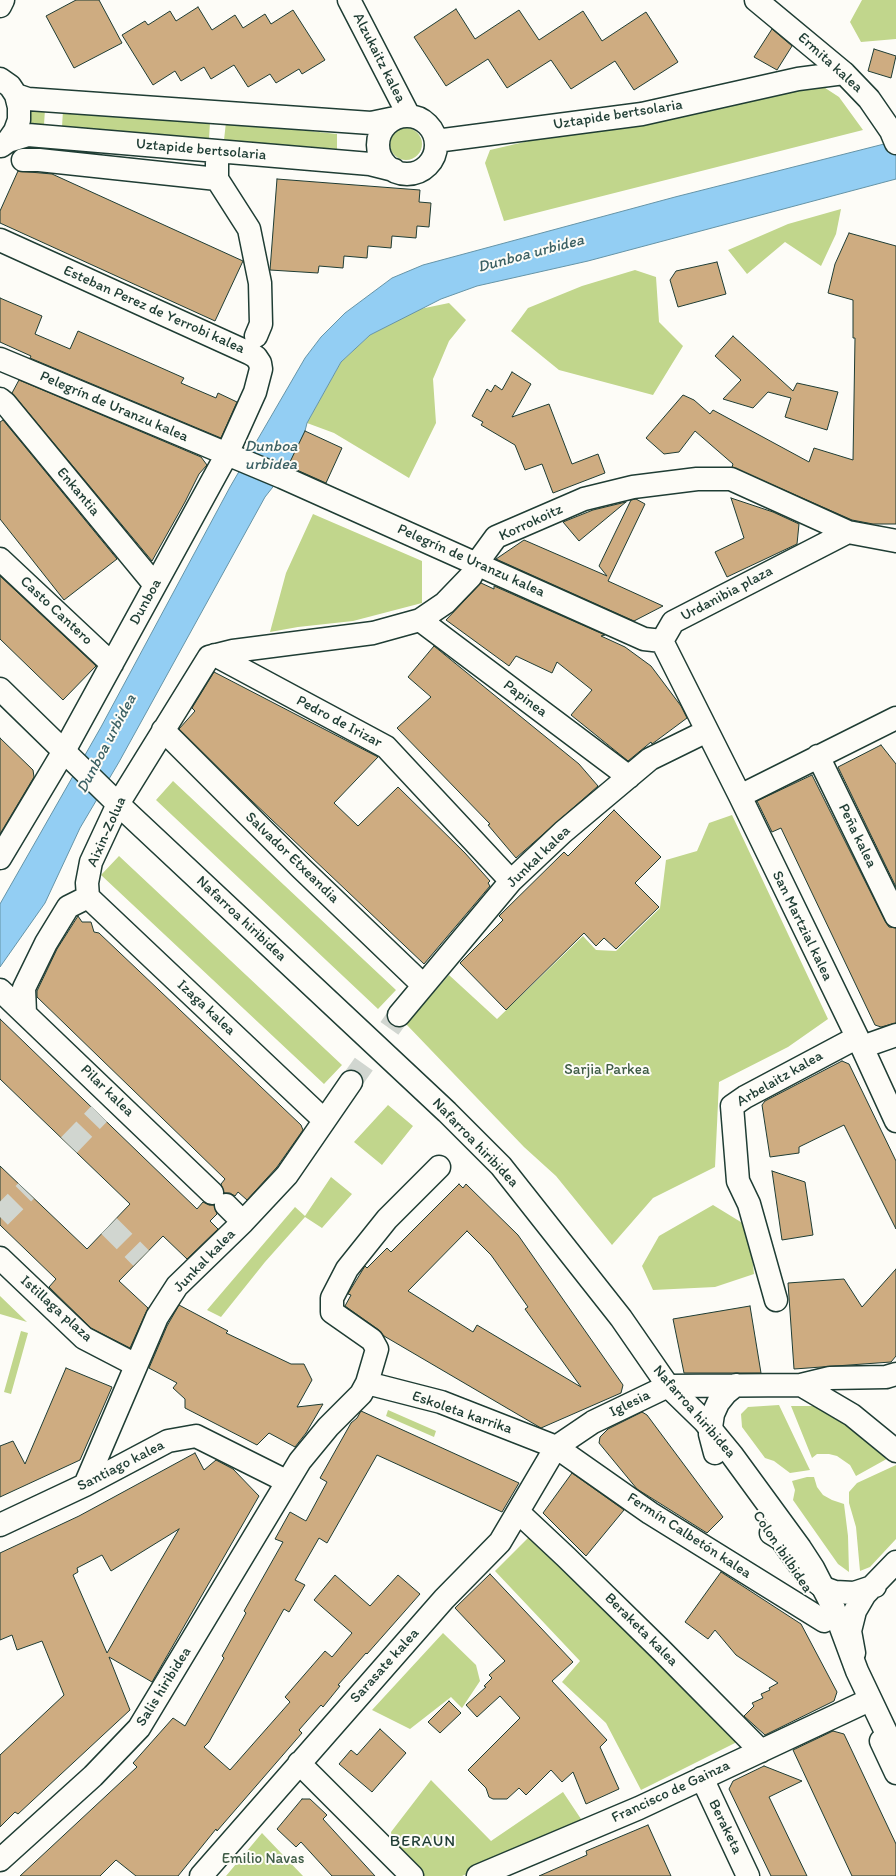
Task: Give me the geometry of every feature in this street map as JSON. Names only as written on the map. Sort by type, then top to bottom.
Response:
[{"type":"street","points":[[0,6],[3,0]]},
{"type":"street","name":"Alzukaitz kalea","points":[[349,0],[402,117]]},
{"type":"street","name":"Ermita kalea","points":[[756,0],[844,73],[869,99],[893,130]]},
{"type":"street","points":[[798,79],[811,45]]},
{"type":"street","name":"Uztapide bertsolaria","points":[[436,141],[642,114],[798,79],[844,73]]},
{"type":"street","points":[[0,79],[10,86],[16,96],[19,107],[19,120],[15,131],[4,143]]},
{"type":"street","points":[[16,96],[28,100],[371,123],[402,117],[419,118],[427,123],[433,131],[436,141],[436,150],[433,159],[424,168],[411,173],[402,173],[394,170],[381,157],[379,139],[382,130],[388,123],[402,117]]},
{"type":"street","name":"Uztapide bertsolaria","points":[[4,143],[28,135],[370,164],[394,170]]},
{"type":"street","points":[[23,160],[217,171],[248,229],[260,284],[261,324],[256,336]]},
{"type":"street","name":"Esteban Perez de Yerrobi kalea","points":[[0,240],[256,357],[260,362],[261,369],[234,456]]},
{"type":"street","name":"Pelegrín de Uranzu kalea","points":[[0,359],[234,456],[644,638],[662,641]]},
{"type":"street","name":"Enkantia","points":[[0,400],[5,403],[155,585]]},
{"type":"street","name":"Dunboa","points":[[0,858],[64,751],[155,585],[234,456]]},
{"type":"street","name":"Korrokoitz","points":[[215,655],[373,634],[420,620],[445,603],[471,576],[477,563],[496,537],[584,499],[633,487],[697,479],[731,479],[848,532]]},
{"type":"street","points":[[848,532],[896,541]]},
{"type":"street","name":"Urdanibia plaza","points":[[662,641],[673,622],[848,532]]},
{"type":"street","name":"Casto Cantero","points":[[0,559],[112,664]]},
{"type":"street","name":"Papinea","points":[[420,620],[630,778]]},
{"type":"street","points":[[662,641],[707,731]]},
{"type":"street","name":"Aixin-Zolua","points":[[88,897],[87,883],[91,862],[118,804],[162,730],[209,657],[215,655]]},
{"type":"street","name":"Pedro de Irizar","points":[[215,655],[386,747],[511,881]]},
{"type":"street","name":"Nafarroa hiribidea","points":[[0,689],[118,804],[447,1112],[501,1166],[616,1312],[668,1386],[710,1429],[732,1455],[800,1548],[824,1588],[859,1670]]},
{"type":"street","points":[[740,796],[818,756],[893,724]]},
{"type":"street","name":"Salvador Etxeandia","points":[[162,730],[301,868],[423,985]]},
{"type":"street","name":"Junkal kalea","points":[[399,1015],[511,881],[563,832],[650,760],[707,731]]},
{"type":"street","name":"San Martzial kalea","points":[[707,731],[740,796],[896,1121]]},
{"type":"street","name":"Peña kalea","points":[[818,756],[896,916]]},
{"type":"street","points":[[25,1013],[24,988],[46,942],[68,906],[88,897]]},
{"type":"street","name":"Izaga kalea","points":[[88,897],[324,1120]]},
{"type":"street","name":"Pilar kalea","points":[[2,996],[25,1013],[243,1222]]},
{"type":"street","points":[[859,1042],[896,1035]]},
{"type":"street","name":"Arbelaitz kalea","points":[[776,1300],[749,1204],[738,1182],[732,1106],[745,1097],[859,1042]]},
{"type":"street","name":"Junkal kalea","points":[[85,1485],[157,1317],[177,1286],[243,1222],[287,1175],[351,1082]]},
{"type":"street","points":[[286,1481],[300,1461],[328,1427],[361,1394],[367,1383],[377,1349],[372,1340],[332,1312],[332,1298],[347,1269],[387,1218],[439,1167]]},
{"type":"street","name":"Istillaga plaza","points":[[0,1258],[84,1338],[136,1365]]},
{"type":"street","name":"Iglesia","points":[[556,1447],[594,1422],[668,1386],[801,1385],[830,1378],[886,1378],[896,1374]]},
{"type":"street","name":"Eskoleta karrika","points":[[367,1383],[441,1402],[556,1447]]},
{"type":"street","points":[[715,1453],[711,1444],[710,1429],[713,1414],[718,1403],[726,1393],[736,1385]]},
{"type":"street","points":[[801,1385],[852,1415],[896,1451]]},
{"type":"street","name":"Colon ibilbidea","points":[[668,1386],[803,1578],[896,1773]]},
{"type":"street","name":"Santiago kalea","points":[[0,1525],[85,1485],[168,1441],[196,1436],[286,1481]]},
{"type":"street","name":"Sarasate kalea","points":[[202,1876],[299,1763],[444,1599],[500,1542],[556,1447]]},
{"type":"street","name":"Fermín Calbetón kalea","points":[[556,1447],[650,1513],[824,1621]]},
{"type":"street","name":"Salis hiribidea","points":[[0,1860],[93,1776],[140,1728],[286,1481]]},
{"type":"street","name":"Beraketa kalea","points":[[518,1512],[566,1556],[760,1751]]},
{"type":"street","points":[[771,1533],[781,1539],[806,1574],[824,1588],[845,1593],[864,1591],[896,1576]]},
{"type":"street","points":[[896,1562],[859,1602],[852,1621],[851,1642],[859,1670],[896,1753]]},
{"type":"street","points":[[859,1670],[896,1743]]},
{"type":"street","name":"Francisco de Gainza","points":[[478,1876],[639,1808],[863,1703]]},
{"type":"street","points":[[299,1763],[412,1876]]},
{"type":"street","name":"Beraketa","points":[[702,1778],[748,1876]]},
{"type":"green space","points":[[862,0],[896,0],[896,39],[861,42],[850,22]]},
{"type":"green space","points":[[816,82],[839,97],[863,130],[504,221],[485,163],[490,150],[533,140],[597,130]]},
{"type":"green space","points":[[28,108],[45,109],[44,125],[29,124]]},
{"type":"green space","points":[[63,110],[210,122],[209,139],[62,127]]},
{"type":"green space","points":[[226,122],[337,134],[337,149],[224,140]]},
{"type":"green space","points":[[403,128],[409,128],[419,135],[422,144],[421,150],[415,157],[409,160],[403,160],[393,153],[390,147],[390,141],[397,131]]},
{"type":"green space","points":[[841,209],[836,234],[821,266],[785,242],[747,274],[728,250],[788,224]]},
{"type":"green space","points":[[635,270],[656,277],[659,322],[683,346],[653,395],[559,370],[511,331],[528,308],[582,286]]},
{"type":"green space","points":[[449,303],[466,320],[449,341],[433,379],[436,423],[409,478],[334,433],[307,423],[341,362],[370,335],[420,309]]},
{"type":"green space","points":[[313,514],[422,561],[422,603],[353,621],[298,627],[270,632],[286,573]]},
{"type":"green space","points":[[173,781],[396,990],[378,1009],[156,800]]},
{"type":"green space","name":"Sarjia Parkea","points":[[732,815],[828,1019],[788,1047],[719,1082],[715,1167],[653,1198],[612,1245],[556,1176],[524,1147],[406,1024],[449,975],[497,1019],[583,936],[596,950],[616,951],[660,908],[666,860],[697,851],[709,823]]},
{"type":"green space","points":[[119,856],[342,1065],[324,1084],[101,875]]},
{"type":"green space","points":[[388,1105],[413,1126],[382,1165],[354,1142]]},
{"type":"green space","points":[[331,1177],[352,1194],[322,1228],[305,1217],[265,1262],[221,1317],[207,1310],[295,1207],[305,1216]]},
{"type":"green space","points":[[713,1205],[749,1227],[754,1274],[715,1287],[653,1290],[642,1266],[659,1236]]},
{"type":"green space","points":[[0,1296],[27,1322],[0,1314]]},
{"type":"green space","points":[[21,1331],[28,1333],[11,1394],[4,1392]]},
{"type":"green space","points":[[779,1405],[810,1470],[790,1473],[774,1461],[765,1458],[742,1427],[741,1414],[748,1407]]},
{"type":"green space","points":[[791,1406],[816,1406],[834,1413],[892,1456],[856,1476],[850,1465],[837,1456],[817,1454],[812,1458]]},
{"type":"green space","points":[[388,1410],[436,1431],[434,1437],[386,1416]]},
{"type":"green space","points":[[896,1465],[896,1539],[870,1567],[860,1571],[856,1527],[849,1503],[849,1492],[857,1483]]},
{"type":"green space","points":[[807,1477],[814,1477],[817,1487],[823,1495],[844,1504],[848,1536],[849,1572],[838,1564],[793,1500],[795,1490],[792,1481]]},
{"type":"green space","points":[[532,1534],[739,1741],[641,1790],[606,1723],[562,1682],[580,1661],[495,1571]]},
{"type":"green space","points":[[443,1633],[476,1665],[480,1681],[462,1708],[451,1697],[410,1729],[372,1710]]},
{"type":"green space","points":[[431,1780],[491,1841],[563,1792],[583,1822],[462,1876],[420,1876],[394,1849],[391,1832]]},
{"type":"green space","name":"Emilio Navas","points":[[262,1833],[303,1876],[226,1876]]},
{"type":"water","name":"Dunboa urbidea","points":[[896,141],[896,179],[588,261],[477,286],[441,299],[370,335],[341,362],[307,423],[305,431],[287,469],[265,497],[119,762],[80,828],[45,903],[0,967],[0,904],[101,727],[230,487],[305,358],[321,337],[345,313],[392,278],[423,265],[675,197]]},
{"type":"building","points":[[76,0],[99,0],[122,43],[74,68],[46,16]]},
{"type":"building","points":[[198,7],[212,30],[235,15],[243,28],[265,14],[271,24],[293,10],[325,60],[302,74],[299,69],[276,83],[270,74],[248,87],[234,65],[211,79],[204,67],[181,81],[175,71],[153,85],[122,35],[145,21],[148,25],[170,11],[176,21]]},
{"type":"building","points":[[456,9],[475,39],[519,10],[539,40],[583,11],[602,41],[646,12],[678,62],[634,90],[615,61],[571,89],[551,60],[507,88],[488,59],[446,86],[414,37]]},
{"type":"building","points":[[772,29],[792,46],[777,70],[754,57]]},
{"type":"building","points":[[874,49],[896,56],[891,78],[868,71]]},
{"type":"building","points":[[18,171],[52,174],[243,261],[215,321],[0,223],[0,211]]},
{"type":"building","points":[[277,179],[420,190],[419,202],[431,203],[429,227],[417,226],[416,238],[392,236],[391,248],[368,246],[367,258],[344,256],[343,268],[319,266],[318,273],[270,270]]},
{"type":"building","points":[[849,233],[896,246],[896,524],[873,524],[852,520],[732,467],[733,464],[695,431],[679,452],[664,454],[646,438],[683,395],[694,400],[710,414],[713,410],[809,462],[814,448],[853,460],[855,338],[853,338],[853,300],[828,293],[835,264]]},
{"type":"building","points":[[717,262],[726,294],[678,307],[670,280],[676,271]]},
{"type":"building","points":[[0,298],[42,316],[35,334],[70,349],[78,331],[184,378],[181,383],[216,398],[218,393],[237,402],[221,438],[30,358],[31,356],[0,342]]},
{"type":"building","points":[[733,336],[793,391],[797,383],[838,392],[827,430],[785,417],[791,398],[768,392],[753,408],[723,399],[741,380],[715,356]]},
{"type":"building","points":[[512,372],[531,384],[512,417],[549,404],[572,464],[598,454],[605,473],[553,493],[542,464],[525,470],[515,445],[481,425],[483,422],[472,416],[487,389],[491,392],[495,385],[502,390]]},
{"type":"building","points":[[19,380],[201,457],[207,465],[199,474],[152,561],[12,393]]},
{"type":"building","points":[[3,420],[117,559],[64,600],[0,519],[0,422]]},
{"type":"building","points":[[305,431],[342,448],[326,483],[288,466]]},
{"type":"building","points":[[731,498],[773,512],[799,524],[797,544],[727,577],[715,552],[744,538]]},
{"type":"building","points":[[636,499],[645,504],[608,581],[663,606],[634,621],[496,559],[524,540],[607,576],[599,566],[631,500]]},
{"type":"building","points":[[626,502],[579,541],[563,522],[593,510]]},
{"type":"building","points":[[0,576],[96,666],[63,700],[0,639]]},
{"type":"building","points":[[481,583],[494,589],[494,586],[605,635],[601,636],[625,647],[651,666],[681,706],[687,718],[652,744],[651,742],[628,761],[571,715],[592,690],[557,662],[552,673],[516,656],[509,666],[446,620]]},
{"type":"building","points":[[434,646],[579,764],[598,786],[516,858],[488,825],[490,824],[397,728],[431,697],[408,677]]},
{"type":"building","points":[[214,672],[378,757],[334,803],[358,826],[398,787],[465,853],[490,881],[488,883],[490,886],[424,964],[251,800],[179,729],[195,711],[192,708]]},
{"type":"building","points":[[0,738],[33,770],[34,777],[0,834]]},
{"type":"building","points":[[881,745],[896,764],[896,887],[838,767]]},
{"type":"building","points":[[812,775],[885,921],[889,927],[896,928],[896,1023],[881,1027],[875,1025],[781,828],[772,832],[757,801]]},
{"type":"building","points":[[614,810],[661,857],[635,883],[659,907],[616,949],[604,938],[596,946],[584,933],[506,1010],[460,963],[503,920],[499,916],[564,852],[568,856]]},
{"type":"building","points":[[78,916],[82,922],[91,922],[94,932],[99,933],[301,1125],[303,1130],[277,1167],[247,1200],[238,1192],[235,1196],[230,1193],[224,1193],[221,1184],[225,1179],[37,997],[37,991],[57,949]]},
{"type":"building","points":[[0,1019],[197,1209],[203,1202],[209,1205],[214,1205],[217,1214],[210,1221],[218,1229],[187,1259],[163,1236],[119,1281],[148,1308],[130,1348],[91,1328],[49,1287],[56,1279],[0,1225],[0,1166],[87,1249],[130,1204],[0,1079]]},
{"type":"building","points":[[842,1061],[849,1064],[896,1161],[896,1229],[844,1125],[799,1147],[799,1153],[770,1157],[762,1105],[765,1101]]},
{"type":"building","points":[[772,1171],[805,1182],[813,1235],[782,1240]]},
{"type":"building","points":[[459,1184],[463,1188],[466,1184],[518,1235],[623,1385],[621,1393],[541,1428],[384,1336],[379,1330],[345,1306],[351,1295],[348,1294],[349,1292],[365,1266],[367,1268],[387,1248],[391,1252]],"holes":[[[467,1231],[491,1255],[528,1307],[525,1309],[581,1387],[477,1325],[473,1332],[408,1291]]]},
{"type":"building","points":[[896,1269],[896,1356],[891,1362],[794,1369],[788,1283],[844,1279],[862,1307]]},
{"type":"building","points":[[179,1305],[228,1331],[226,1333],[291,1364],[304,1364],[312,1380],[297,1407],[323,1404],[306,1433],[295,1447],[269,1433],[257,1445],[185,1408],[185,1399],[173,1388],[177,1383],[149,1368],[167,1326]]},
{"type":"building","points":[[750,1306],[761,1373],[684,1373],[673,1319]]},
{"type":"building","points":[[66,1368],[112,1387],[80,1460],[0,1497],[0,1446],[13,1441],[25,1464]]},
{"type":"building","points":[[361,1411],[519,1483],[502,1512],[377,1455],[327,1543],[319,1538],[295,1580],[305,1585],[289,1612],[284,1609],[209,1742],[204,1747],[230,1770],[290,1702],[285,1697],[325,1651],[332,1657],[352,1633],[314,1600],[335,1575],[370,1606],[398,1575],[420,1594],[338,1685],[340,1686],[323,1707],[321,1705],[299,1730],[302,1733],[217,1831],[216,1829],[178,1876],[136,1876],[116,1860],[100,1876],[20,1876],[137,1767],[133,1763],[173,1718],[185,1726],[224,1658],[222,1656],[246,1613],[244,1611],[283,1542],[275,1539],[290,1512],[306,1521],[327,1482],[320,1478],[351,1423],[357,1418]]},
{"type":"building","points":[[642,1412],[647,1415],[723,1517],[707,1533],[637,1489],[599,1443],[600,1437],[608,1429]]},
{"type":"building","points":[[195,1453],[204,1470],[216,1460],[233,1469],[259,1496],[152,1682],[109,1657],[130,1710],[18,1814],[15,1812],[0,1827],[0,1755],[64,1695],[42,1641],[17,1650],[12,1635],[0,1640],[0,1553],[79,1516]],"holes":[[[179,1529],[107,1653],[73,1575],[78,1572],[77,1568],[102,1555],[111,1571]]]},
{"type":"building","points":[[572,1473],[624,1510],[586,1556],[543,1513]]},
{"type":"building","points":[[721,1572],[801,1624],[837,1692],[834,1701],[765,1735],[744,1716],[754,1706],[752,1703],[763,1698],[761,1694],[770,1690],[769,1688],[778,1683],[736,1655],[715,1630],[708,1639],[685,1622]]},
{"type":"building","points":[[490,1574],[573,1662],[552,1681],[607,1740],[600,1747],[619,1789],[586,1804],[573,1772],[562,1782],[551,1770],[526,1795],[519,1788],[507,1799],[493,1799],[489,1797],[486,1788],[468,1770],[520,1718],[500,1696],[477,1717],[466,1705],[486,1687],[484,1686],[492,1678],[489,1675],[505,1661],[455,1608]]},
{"type":"building","points":[[449,1701],[461,1713],[440,1733],[428,1722]]},
{"type":"building","points":[[380,1729],[406,1753],[372,1792],[339,1764],[351,1750],[357,1755]]},
{"type":"building","points":[[833,1731],[844,1734],[896,1844],[896,1876],[852,1876],[793,1750]]},
{"type":"building","points":[[764,1766],[802,1781],[769,1797],[807,1876],[771,1876],[729,1789],[733,1781]]},
{"type":"building","points":[[302,1799],[310,1799],[327,1815],[323,1819],[375,1876],[332,1876],[301,1842],[296,1847],[277,1829]]},
{"type":"building","points":[[648,1825],[671,1876],[539,1876],[587,1855],[586,1851]]},
{"type":"tunnel","points":[[351,1082],[399,1015]]},
{"type":"tunnel","points":[[69,1145],[99,1114]]},
{"type":"tunnel","points":[[0,1217],[26,1191]]},
{"type":"tunnel","points":[[109,1226],[141,1258]]},
{"type":"district","name":"BERAUN","points":[[423,1842]]}]
